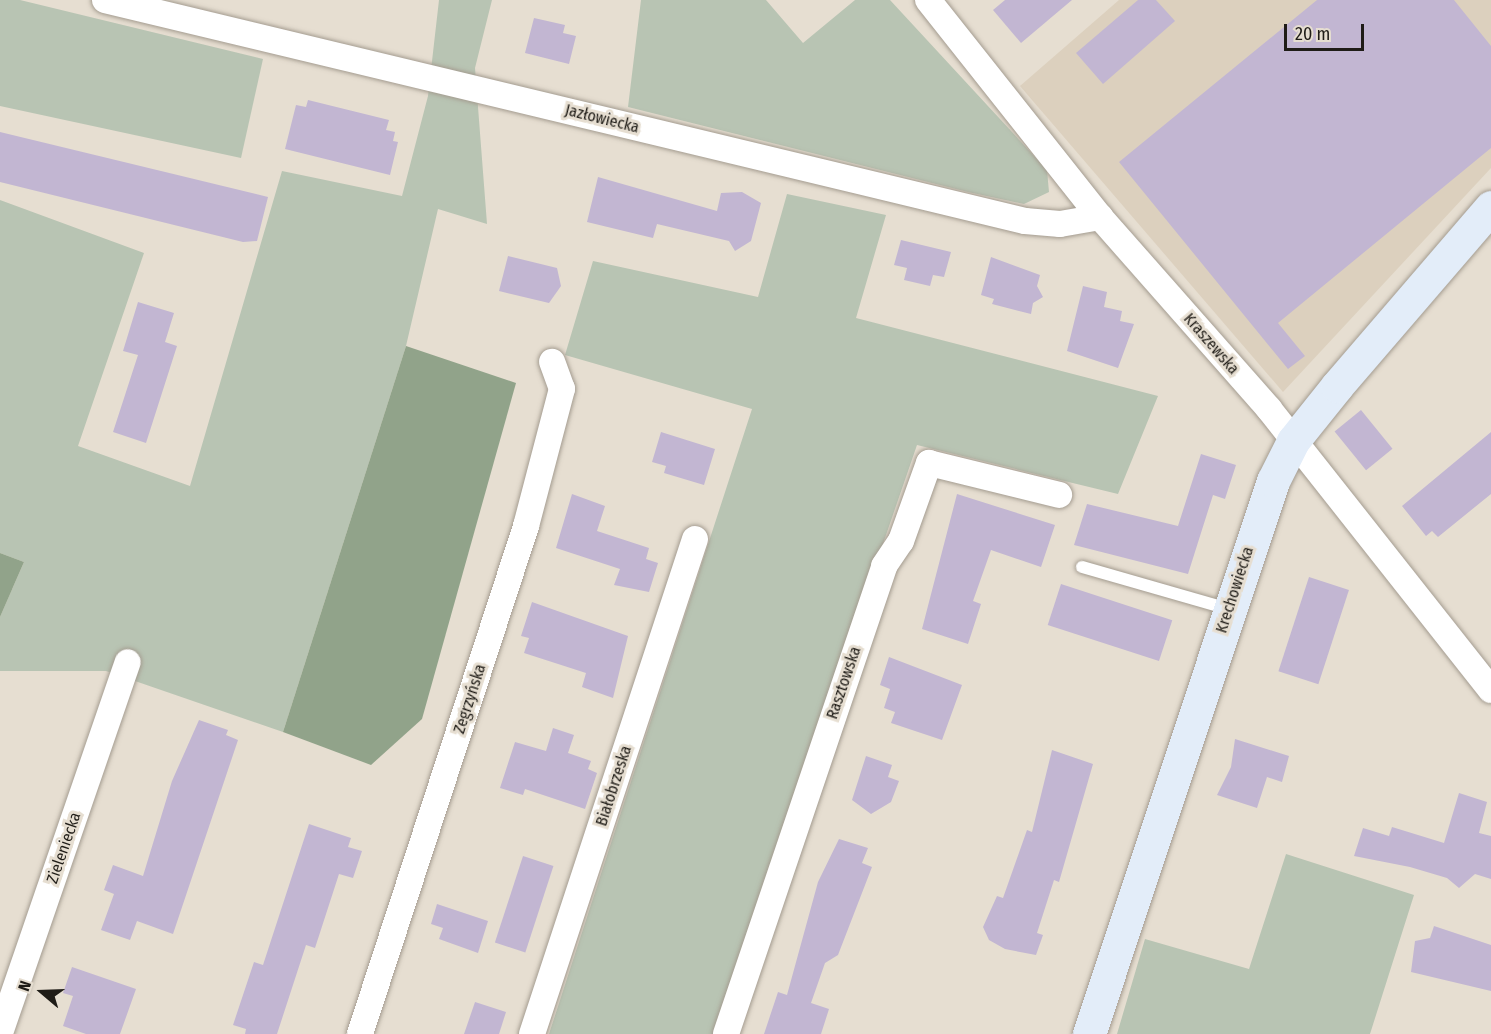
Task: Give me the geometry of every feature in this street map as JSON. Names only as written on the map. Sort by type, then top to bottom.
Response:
[{"type":"street","name":"Jazłowiecka","points":[[105,0],[1025,221],[1060,224],[1100,217]]},
{"type":"street","name":"Kraszewska","points":[[928,0],[1100,217],[1293,441],[1491,690]]},
{"type":"street","name":"Krechowiecka","points":[[1089,1034],[1266,498],[1293,441],[1491,207]]},
{"type":"street","name":"Zegrzyńska","points":[[360,1034],[526,526],[562,389],[552,362]]},
{"type":"street","name":"Rasztowska","points":[[726,1034],[884,566],[901,541],[929,463],[1059,495]]},
{"type":"street","name":"Białobrzeska","points":[[532,1034],[695,539]]},
{"type":"street","name":"Zieleniecka","points":[[0,1033],[128,662]]},
{"type":"lane","points":[[1082,567],[1229,609]]},
{"type":"shaded area","points":[[1119,0],[1491,0],[1491,168],[1283,392],[1020,86]]},
{"type":"green space","points":[[0,0],[20,0],[263,59],[241,158],[0,106]]},
{"type":"green space","points":[[439,0],[492,0],[475,68],[487,224],[438,209],[406,346],[283,732],[106,671],[0,671],[0,617],[24,562],[0,553],[0,200],[144,253],[78,446],[190,486],[282,171],[402,196],[428,96]]},
{"type":"green space","points":[[641,0],[766,0],[803,43],[855,0],[890,0],[1047,170],[1049,192],[1024,204],[628,107]]},
{"type":"green space","points":[[787,194],[886,215],[856,318],[1158,396],[1118,494],[917,445],[714,1034],[549,1034],[752,409],[565,355],[593,261],[758,297]]},
{"type":"green space","points":[[406,346],[516,383],[422,719],[371,765],[283,732]]},
{"type":"green space","points":[[0,553],[24,562],[0,617]]},
{"type":"green space","points":[[1286,854],[1414,895],[1370,1034],[1117,1034],[1145,939],[1249,969]]},
{"type":"building","points":[[1005,0],[1072,0],[1021,43],[993,10]]},
{"type":"building","points":[[1138,0],[1156,0],[1175,21],[1103,84],[1076,53]]},
{"type":"building","points":[[1317,0],[1454,0],[1491,46],[1491,148],[1278,323],[1305,356],[1288,369],[1119,162]]},
{"type":"building","points":[[534,18],[565,25],[563,33],[576,36],[569,64],[525,53]]},
{"type":"building","points":[[308,100],[389,120],[386,130],[395,132],[393,141],[398,142],[390,175],[285,149],[296,105],[306,107]]},
{"type":"building","points":[[0,132],[268,197],[257,241],[243,242],[0,182]]},
{"type":"building","points":[[598,177],[717,211],[721,193],[742,192],[761,203],[751,241],[735,251],[729,241],[657,224],[653,238],[587,222]]},
{"type":"building","points":[[901,240],[951,252],[944,277],[933,275],[930,286],[904,280],[907,268],[894,265]]},
{"type":"building","points":[[508,256],[557,268],[561,286],[549,303],[499,291]]},
{"type":"building","points":[[991,257],[1040,275],[1037,286],[1043,297],[1033,303],[1031,314],[992,304],[994,299],[981,295]]},
{"type":"building","points":[[1083,286],[1107,292],[1104,307],[1122,311],[1120,321],[1134,324],[1118,368],[1067,351]]},
{"type":"building","points":[[138,302],[174,313],[165,342],[177,346],[146,443],[113,432],[138,355],[123,351]]},
{"type":"building","points":[[1361,410],[1392,449],[1366,470],[1335,431]]},
{"type":"building","points":[[661,432],[715,449],[704,485],[664,473],[666,466],[652,462]]},
{"type":"building","points":[[1491,432],[1491,494],[1438,537],[1432,531],[1426,536],[1402,506]]},
{"type":"building","points":[[1201,454],[1236,465],[1225,499],[1213,495],[1188,574],[1074,545],[1087,504],[1178,526]]},
{"type":"building","points":[[572,494],[605,506],[597,531],[649,548],[646,559],[658,563],[649,592],[614,585],[620,569],[556,548]]},
{"type":"building","points":[[957,494],[1055,525],[1041,567],[991,550],[973,601],[981,604],[968,644],[922,629]]},
{"type":"building","points":[[1309,577],[1349,590],[1318,684],[1278,671]]},
{"type":"building","points":[[1061,584],[1172,620],[1159,661],[1048,625]]},
{"type":"building","points":[[532,602],[628,636],[613,698],[582,687],[586,673],[524,653],[529,638],[521,636]]},
{"type":"building","points":[[889,657],[962,685],[942,740],[891,723],[895,712],[884,708],[890,689],[880,685]]},
{"type":"building","points":[[199,720],[228,730],[226,735],[238,740],[173,934],[137,921],[130,940],[101,930],[114,894],[104,890],[113,865],[143,876],[172,781]]},
{"type":"building","points":[[553,728],[574,735],[568,753],[591,761],[588,769],[597,773],[585,809],[525,789],[523,795],[500,788],[515,742],[546,751]]},
{"type":"building","points":[[1235,739],[1289,756],[1282,782],[1267,777],[1257,808],[1217,795],[1231,767]]},
{"type":"building","points":[[1052,750],[1093,764],[1059,882],[1054,880],[1037,933],[1043,935],[1036,955],[1005,949],[989,940],[983,927],[997,896],[1003,898],[1027,830],[1032,832]]},
{"type":"building","points":[[866,756],[892,765],[888,777],[899,781],[891,802],[871,814],[852,800]]},
{"type":"building","points":[[1459,793],[1487,802],[1479,833],[1491,836],[1491,879],[1475,874],[1459,888],[1447,878],[1410,867],[1354,856],[1363,828],[1389,836],[1392,827],[1444,843]]},
{"type":"building","points":[[309,824],[351,838],[348,847],[362,851],[353,878],[339,874],[315,948],[306,945],[277,1034],[245,1034],[246,1029],[233,1025],[254,962],[263,965]]},
{"type":"building","points":[[839,839],[868,848],[862,863],[872,867],[838,955],[825,963],[811,1003],[829,1009],[821,1034],[764,1034],[778,992],[787,995],[818,882]]},
{"type":"building","points":[[523,856],[553,866],[525,952],[495,943]]},
{"type":"building","points":[[437,904],[488,921],[478,953],[439,939],[443,928],[431,924]]},
{"type":"building","points":[[1434,926],[1491,945],[1491,991],[1411,972],[1415,941],[1430,938]]},
{"type":"building","points":[[72,967],[136,989],[120,1034],[86,1034],[63,1026],[73,996],[63,993]]},
{"type":"building","points":[[475,1002],[506,1012],[499,1034],[464,1034]]}]
